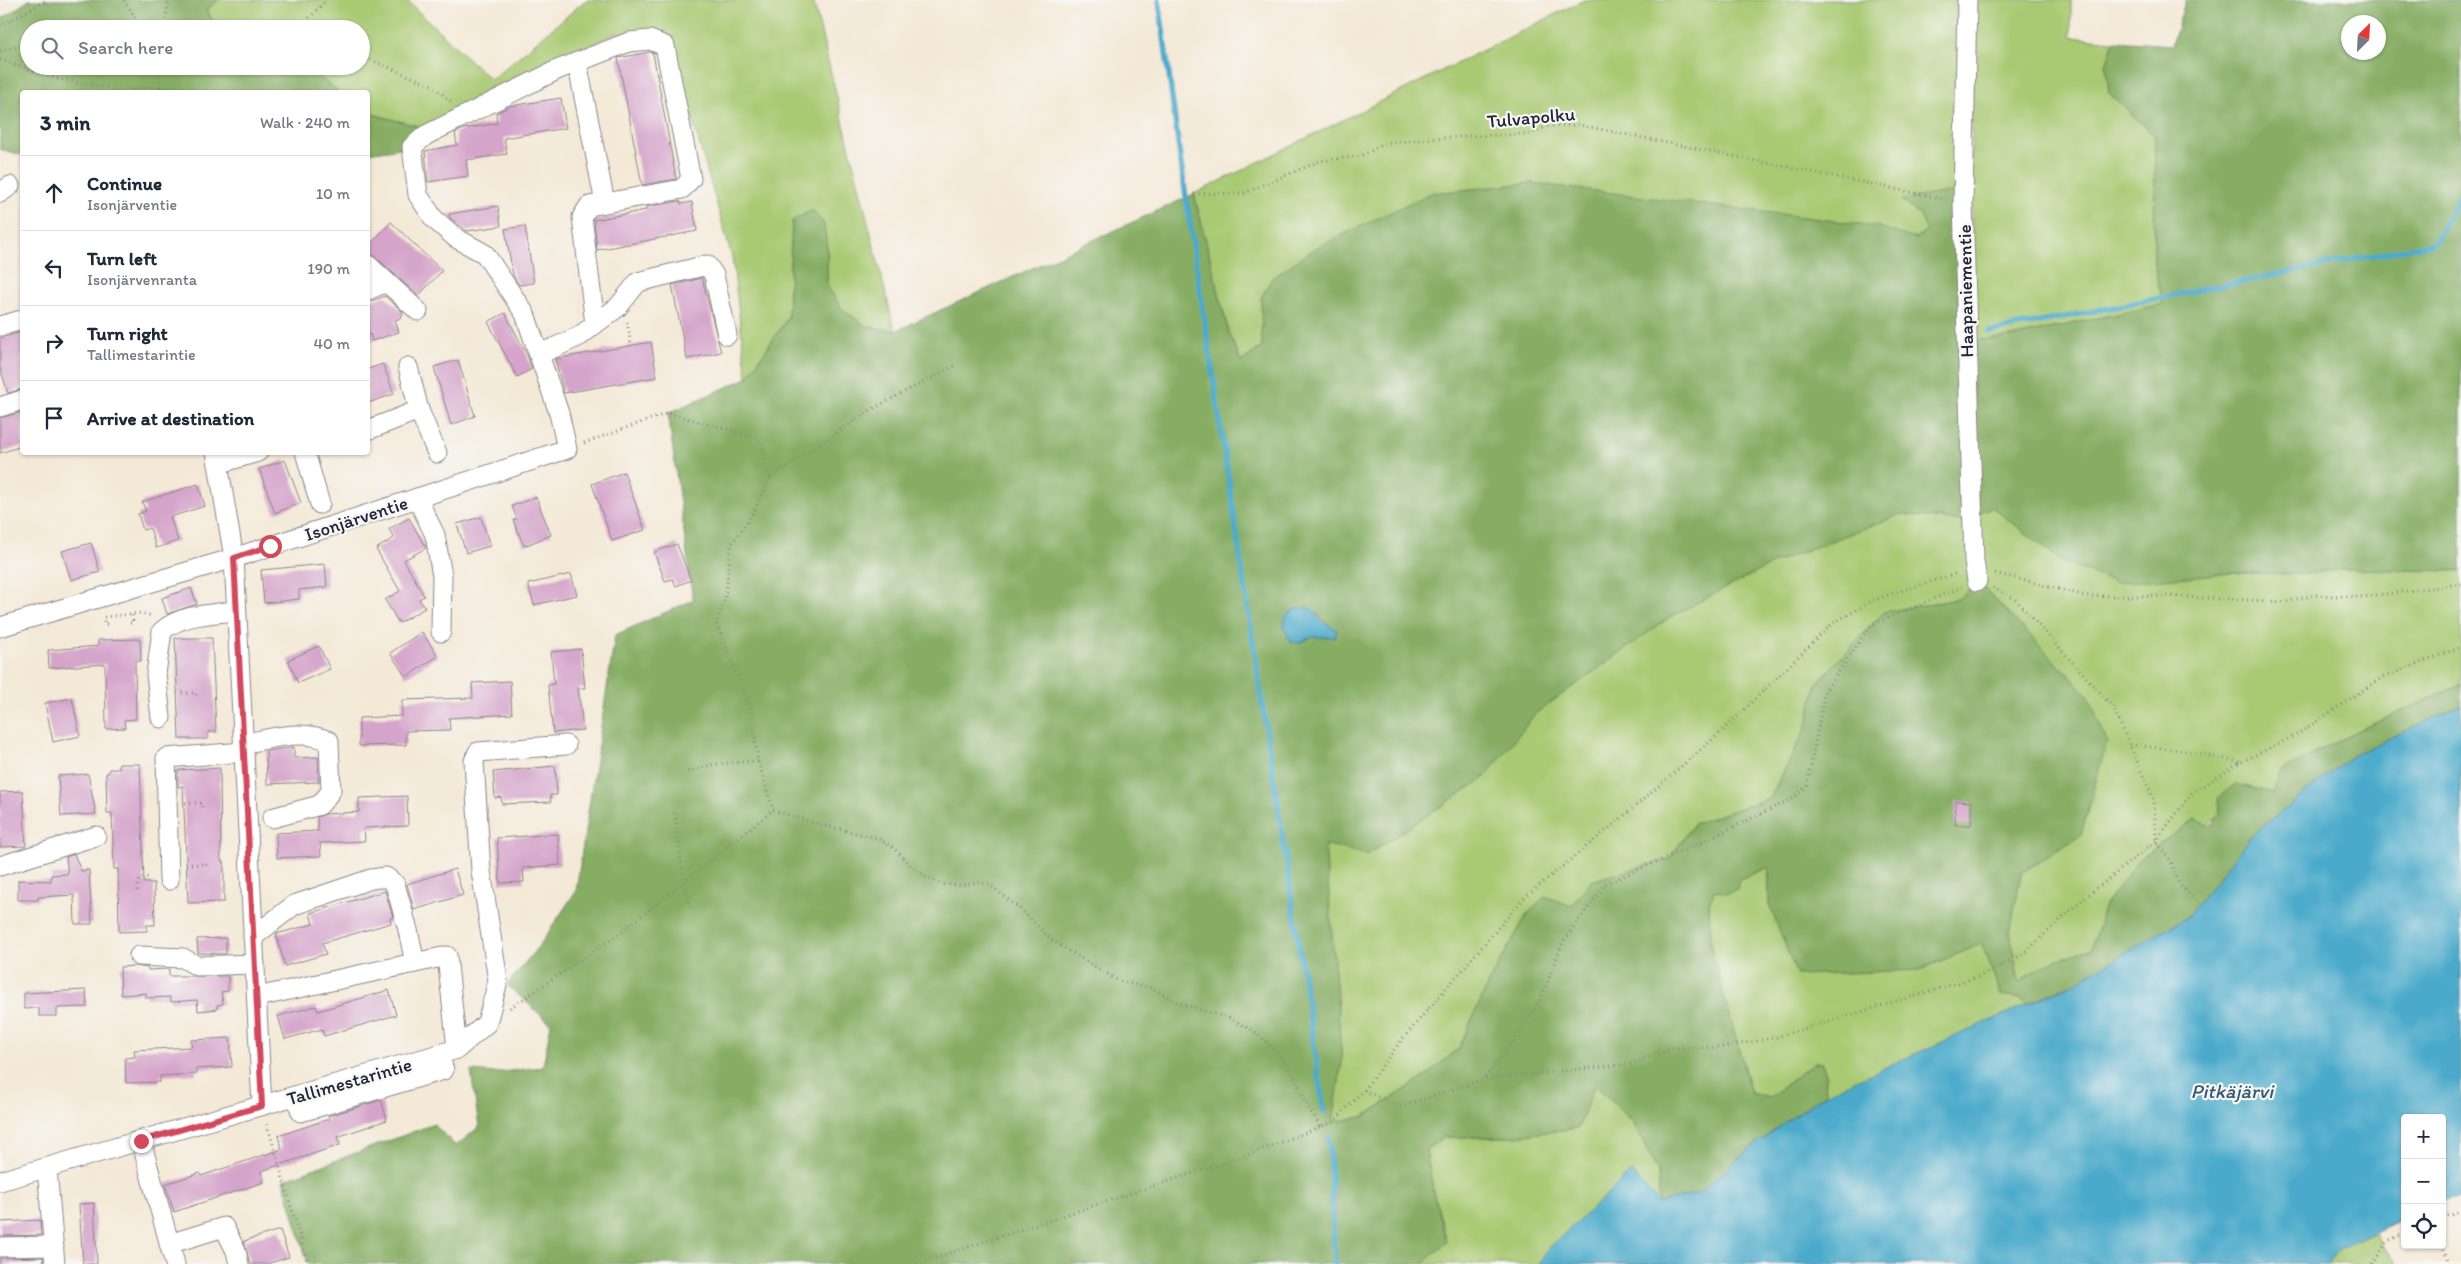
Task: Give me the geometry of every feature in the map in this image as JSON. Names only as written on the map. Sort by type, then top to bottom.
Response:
[{"type":"street","name":"Haapaniementie","points":[[1967,0],[1963,203],[1966,346],[1976,574]]},
{"type":"street","points":[[567,449],[540,354],[525,314],[484,254],[448,232],[434,219],[418,195],[412,147],[426,135],[479,107],[577,62],[629,42],[650,40],[665,46],[691,179],[682,189],[589,206],[582,217],[595,324]]},
{"type":"street","points":[[577,62],[604,203]]},
{"type":"street","points":[[370,266],[418,311]]},
{"type":"street","points":[[540,354],[580,336],[618,307],[638,282],[707,266],[714,275],[727,335]]},
{"type":"street","points":[[370,289],[386,282]]},
{"type":"street","points":[[0,326],[20,321]]},
{"type":"street","points":[[408,367],[419,410],[437,453]]},
{"type":"street","points":[[0,407],[20,401]]},
{"type":"street","points":[[370,429],[419,410]]},
{"type":"street","name":"Isonjärventie","points":[[0,627],[234,558],[567,449]]},
{"type":"street","points":[[238,455],[217,458],[234,558],[262,1106]]},
{"type":"street","points":[[306,455],[320,504]]},
{"type":"street","points":[[417,498],[435,535],[442,576],[441,632]]},
{"type":"street","points":[[161,718],[156,674],[162,631],[168,626],[193,617],[236,610]]},
{"type":"street","points":[[168,880],[166,758],[244,748],[290,735],[317,736],[329,741],[331,791],[320,805],[272,818]]},
{"type":"street","points":[[488,1023],[498,981],[481,871],[474,761],[478,752],[566,745]]},
{"type":"street","points":[[0,866],[96,836]]},
{"type":"street","points":[[254,937],[294,905],[372,879],[386,877],[395,884],[415,963]]},
{"type":"street","points":[[139,956],[183,958],[197,966],[255,964]]},
{"type":"street","points":[[257,998],[447,956],[458,1049]]},
{"type":"street","name":"Tallimestarintie","points":[[0,1181],[458,1049],[488,1023]]},
{"type":"street","points":[[141,1141],[175,1264]]},
{"type":"street","points":[[0,1247],[54,1255],[47,1168]]},
{"type":"street","points":[[169,1244],[224,1227],[236,1251],[239,1264]]},
{"type":"path","points":[[0,26],[47,0]]},
{"type":"path","points":[[124,0],[138,20]]},
{"type":"path","points":[[165,20],[169,0]]},
{"type":"path","points":[[308,20],[326,0]]},
{"type":"path","points":[[0,51],[20,45]]},
{"type":"path","points":[[0,60],[20,67]]},
{"type":"path","points":[[370,60],[431,85],[454,103]]},
{"type":"path","points":[[46,75],[114,90]]},
{"type":"path","points":[[159,75],[162,90]]},
{"type":"path","name":"Tulvapolku","points":[[1194,194],[1244,193],[1320,161],[1361,156],[1385,143],[1467,136],[1529,134],[1549,126],[1579,125],[1963,203]]},
{"type":"path","points":[[773,810],[758,761],[751,708],[716,624],[725,600],[730,545],[752,516],[770,478],[872,409],[956,365]]},
{"type":"path","points":[[567,449],[668,413],[756,437],[764,443],[765,466],[770,478]]},
{"type":"path","points":[[1976,574],[2014,598],[2114,707],[2154,800],[2156,841],[2171,861],[2179,884],[2199,904]]},
{"type":"path","points":[[1484,1079],[1516,1037],[1541,999],[1563,942],[1605,884],[1700,843],[1792,799],[1807,786],[1825,691],[1871,625],[1976,574]]},
{"type":"path","points":[[916,1264],[1248,1155],[1333,1122],[1364,1090],[1400,1042],[1524,897],[1631,810],[1721,732],[1832,624],[1873,600],[1976,574],[2086,596],[2168,596],[2284,602],[2316,595],[2361,597],[2461,584]]},
{"type":"path","points":[[107,624],[104,624],[104,617],[132,613],[150,615],[168,626]]},
{"type":"path","points":[[130,623],[133,623],[132,613]]},
{"type":"path","points":[[1364,1090],[1400,1107],[1484,1079],[1631,1064],[1672,1048],[1723,1047],[1772,1038],[1978,977],[2023,954],[2081,900],[2156,841],[2192,793],[2241,762],[2298,734],[2381,678],[2461,647]]},
{"type":"path","points":[[158,694],[196,693],[196,698]]},
{"type":"path","points":[[2130,745],[2181,750],[2241,762]]},
{"type":"path","points":[[688,772],[714,764],[758,761]]},
{"type":"path","points":[[488,1023],[623,931],[773,810]]},
{"type":"path","points":[[773,810],[818,824],[877,838],[895,849],[910,865],[941,884],[961,885],[978,882],[989,884],[1019,908],[1053,941],[1119,980],[1151,988],[1181,1004],[1229,1018],[1254,1031],[1278,1053],[1293,1073],[1305,1102],[1320,1126]]},
{"type":"path","points":[[675,813],[684,882],[692,911]]},
{"type":"path","points":[[262,1106],[308,1264]]},
{"type":"path","points":[[2446,1216],[2461,1212]]},
{"type":"path","points":[[2372,1264],[2388,1241],[2401,1235]]},
{"type":"path","points":[[2443,1249],[2449,1264]]},
{"type":"green space","points":[[29,0],[218,0],[206,10],[212,20],[20,20],[20,75],[317,75],[336,90],[20,90],[20,154],[0,149],[0,20]]},
{"type":"green space","points":[[218,0],[406,0],[491,80],[586,0],[813,0],[895,331],[866,326],[843,310],[827,286],[827,247],[792,221],[788,317],[747,378],[732,257],[667,32],[616,33],[425,128],[370,114],[370,90],[336,90],[317,75],[370,75],[370,20],[213,20],[206,9]]},
{"type":"green space","points":[[1584,0],[1962,0],[1977,513],[1992,507],[2065,563],[2233,573],[2306,574],[2343,569],[2461,571],[2461,685],[2348,735],[2281,772],[2274,793],[2221,812],[2097,932],[2091,949],[2062,958],[2035,970],[2019,983],[2010,932],[2021,873],[2081,835],[2046,653],[1977,581],[1959,599],[1884,612],[1817,683],[1805,731],[1770,798],[1694,824],[1669,859],[1591,881],[1571,906],[1490,980],[1459,1048],[1426,1076],[1363,1117],[1333,1122],[543,1067],[551,1024],[1163,210],[1180,201],[1218,402],[1260,348],[1241,362],[1228,330],[1194,194]]},
{"type":"green space","points":[[1972,0],[2071,0],[2071,37],[2114,41],[2106,65],[2109,93],[2155,136],[2154,263],[2163,304],[2012,337],[1971,341]]},
{"type":"green space","points":[[2186,0],[2461,0],[2461,571],[2343,569],[2306,574],[2233,573],[2117,583],[2065,563],[1992,507],[1977,513],[1971,341],[2012,337],[2163,304],[2154,263],[2155,136],[2109,93],[2106,65],[2114,41],[2172,45]]},
{"type":"green space","points":[[370,114],[425,128],[401,148],[370,153]]},
{"type":"green space","points":[[1532,183],[1876,226],[1915,239],[1927,231],[1919,214],[1901,200],[1959,190],[1968,522],[1902,514],[1776,562],[1670,617],[1536,713],[1484,778],[1367,855],[1325,844],[1342,1061],[1333,1122],[1363,1117],[1426,1076],[1459,1048],[1490,980],[1527,914],[1545,896],[1571,906],[1591,881],[1669,859],[1694,824],[1770,798],[1805,731],[1817,683],[1884,612],[1959,599],[1977,581],[2087,694],[2107,741],[2081,835],[2021,873],[2010,932],[2019,983],[2035,970],[2062,958],[2091,949],[2105,905],[2142,856],[2195,819],[2210,826],[2221,812],[2218,798],[2235,784],[2273,793],[2281,772],[2348,735],[2461,685],[2461,705],[2352,756],[2250,837],[2190,915],[2077,982],[2026,1004],[2021,998],[2001,995],[1982,944],[1919,970],[1797,975],[1769,904],[1769,867],[1739,879],[1737,889],[1727,893],[1715,890],[1709,903],[1711,948],[1751,1093],[1769,1098],[1815,1062],[1822,1063],[1826,1075],[1825,1094],[1757,1143],[1699,1193],[1659,1203],[1658,1171],[1633,1122],[1595,1085],[1578,1128],[1508,1137],[1444,1137],[1426,1150],[1433,1191],[1447,1242],[1422,1264],[308,1264],[283,1180],[434,1124],[456,1146],[479,1127],[471,1071],[494,1073],[543,1067],[551,1024],[507,985],[542,942],[576,891],[615,635],[693,600],[668,413],[747,378],[788,317],[792,221],[812,210],[824,224],[827,247],[827,286],[843,310],[866,326],[895,331],[1194,194],[1228,330],[1241,362],[1262,347],[1261,298],[1271,279],[1315,248],[1431,193]]},
{"type":"green space","points":[[2461,705],[2461,818],[1679,1264],[1422,1264],[1447,1241],[1433,1191],[1426,1150],[1444,1137],[1508,1137],[1578,1128],[1594,1084],[1633,1122],[1659,1171],[1659,1203],[1699,1193],[1757,1143],[1825,1094],[1826,1075],[1822,1063],[1815,1062],[1769,1098],[1751,1094],[1711,948],[1709,903],[1715,889],[1769,867],[1769,904],[1919,970],[1982,943],[2001,995],[2190,915],[2250,837],[2352,756]]},
{"type":"green space","points":[[2329,1221],[2374,1232],[2397,1264],[2257,1264]]},
{"type":"water","points":[[1306,607],[1315,611],[1322,621],[1337,630],[1335,637],[1312,637],[1299,643],[1291,642],[1285,629],[1285,618],[1292,611]]},
{"type":"water","name":"Pitkäjärvi","points":[[2461,705],[2461,1198],[2446,1200],[2446,1114],[2401,1114],[2401,1220],[2340,1248],[2328,1264],[1539,1264],[1547,1250],[1631,1172],[1659,1203],[1699,1193],[1757,1143],[1825,1094],[2077,982],[2190,915],[2250,837],[2352,756]]},
{"type":"building","points":[[653,53],[676,179],[642,185],[618,58]]},
{"type":"building","points":[[561,98],[566,128],[504,138],[507,154],[466,160],[468,176],[428,182],[425,151],[457,145],[455,133],[464,129],[497,123],[496,113],[510,106]]},
{"type":"building","points":[[680,201],[681,204],[692,202],[697,231],[597,250],[594,220]]},
{"type":"building","points":[[498,206],[501,226],[467,231],[450,218],[449,214]]},
{"type":"building","points":[[391,222],[442,271],[418,296],[370,252],[370,245]]},
{"type":"building","points":[[525,226],[534,283],[519,285],[513,275],[505,229]]},
{"type":"building","points":[[702,278],[721,352],[687,359],[672,285]]},
{"type":"building","points":[[385,296],[403,312],[401,318],[395,320],[399,332],[372,341],[370,334],[370,301]]},
{"type":"building","points":[[505,313],[527,355],[532,369],[517,377],[488,322]]},
{"type":"building","points":[[20,333],[20,390],[8,393],[0,368],[0,338]]},
{"type":"building","points":[[651,342],[657,377],[564,393],[555,359]]},
{"type":"building","points":[[458,360],[475,416],[451,425],[434,367]]},
{"type":"building","points":[[383,364],[394,394],[370,402],[370,368]]},
{"type":"building","points":[[20,413],[20,447],[0,453],[0,418]]},
{"type":"building","points":[[285,460],[301,503],[275,513],[259,469]]},
{"type":"building","points":[[624,472],[645,530],[612,541],[592,484]]},
{"type":"building","points":[[198,484],[205,506],[170,517],[178,541],[156,548],[150,528],[143,530],[138,514],[146,511],[142,502]]},
{"type":"building","points":[[536,497],[551,535],[524,546],[513,520],[517,519],[512,506]]},
{"type":"building","points":[[481,517],[490,546],[466,553],[457,524]]},
{"type":"building","points":[[409,518],[426,548],[404,560],[424,596],[419,599],[425,608],[399,623],[385,600],[400,591],[376,549],[394,538],[389,529]]},
{"type":"building","points":[[91,543],[100,572],[71,580],[62,551]]},
{"type":"building","points":[[677,544],[691,580],[676,586],[673,579],[665,581],[654,552]]},
{"type":"building","points":[[325,564],[327,587],[299,590],[299,599],[264,603],[261,570]]},
{"type":"building","points":[[571,574],[577,595],[534,605],[528,584]]},
{"type":"building","points":[[191,588],[197,604],[167,614],[162,598]]},
{"type":"building","points":[[422,632],[438,656],[406,677],[390,653]]},
{"type":"building","points":[[175,638],[212,638],[216,732],[208,732],[208,739],[179,739]]},
{"type":"building","points":[[140,639],[141,661],[135,661],[136,719],[124,720],[125,728],[106,729],[105,664],[49,668],[48,650],[98,646],[98,640]]},
{"type":"building","points":[[319,646],[330,669],[298,683],[288,660]]},
{"type":"building","points":[[581,649],[585,688],[578,688],[583,730],[553,733],[548,685],[554,684],[551,652]]},
{"type":"building","points":[[510,681],[512,714],[449,718],[450,730],[406,731],[406,745],[359,746],[359,718],[402,716],[402,700],[473,698],[472,683]]},
{"type":"building","points":[[72,698],[80,736],[53,742],[45,703]]},
{"type":"building","points":[[294,747],[294,758],[318,757],[319,782],[267,784],[266,751]]},
{"type":"building","points":[[119,764],[140,764],[144,883],[154,883],[155,925],[147,925],[147,931],[119,932],[118,869],[114,869],[112,813],[107,813],[106,773],[109,773],[109,769],[119,769]]},
{"type":"building","points":[[555,766],[557,795],[550,795],[551,802],[502,804],[501,797],[495,798],[493,772]]},
{"type":"building","points":[[220,768],[221,861],[224,861],[224,902],[188,903],[183,786],[178,787],[178,770]]},
{"type":"building","points":[[88,774],[96,814],[61,816],[58,776]]},
{"type":"building","points":[[23,791],[26,846],[0,847],[0,792]]},
{"type":"building","points":[[407,796],[408,826],[364,828],[365,841],[320,843],[321,856],[277,858],[276,833],[318,831],[317,817],[326,814],[359,812],[359,798]]},
{"type":"building","points":[[1956,801],[1971,802],[1971,825],[1955,825]]},
{"type":"building","points":[[558,834],[560,865],[523,868],[524,882],[500,883],[497,838]]},
{"type":"building","points":[[74,854],[81,871],[89,870],[92,924],[75,924],[74,895],[38,897],[38,900],[18,900],[18,880],[51,881],[51,875],[68,874],[66,857]]},
{"type":"building","points":[[455,869],[463,895],[414,910],[407,884]]},
{"type":"building","points":[[385,891],[393,917],[390,918],[391,923],[322,943],[326,954],[285,966],[276,934],[313,924],[310,913]]},
{"type":"building","points":[[226,938],[226,954],[198,953],[197,939]]},
{"type":"building","points":[[135,966],[148,968],[148,970],[169,969],[169,976],[228,976],[228,991],[221,992],[223,1004],[217,1005],[217,1009],[198,1011],[197,1000],[171,1002],[170,997],[146,998],[146,993],[121,995],[120,967]]},
{"type":"building","points":[[86,990],[87,1007],[57,1008],[57,1016],[39,1016],[39,1008],[24,1009],[24,993]]},
{"type":"building","points":[[389,990],[396,1015],[324,1036],[322,1029],[285,1039],[278,1016],[316,1006],[318,1011]]},
{"type":"building","points":[[230,1038],[232,1067],[196,1069],[196,1074],[160,1076],[160,1082],[126,1083],[125,1058],[135,1057],[134,1050],[192,1047],[191,1040]]},
{"type":"building","points":[[381,1100],[387,1120],[337,1137],[340,1145],[261,1171],[264,1182],[174,1212],[165,1184],[200,1173],[201,1176],[282,1149],[278,1136],[329,1119],[328,1116]]},
{"type":"building","points":[[94,1203],[97,1264],[83,1264],[79,1204]]},
{"type":"building","points":[[40,1220],[41,1235],[0,1236],[0,1222]]},
{"type":"building","points":[[280,1230],[289,1257],[267,1264],[250,1264],[244,1241]]},
{"type":"building","points":[[43,1257],[44,1264],[0,1264],[0,1258]]},
{"type":"waterway","points":[[1159,0],[1180,157],[1324,1112]]},
{"type":"waterway","points":[[1989,332],[2435,243],[2461,194]]},
{"type":"waterway","points":[[1329,1137],[1335,1264]]},
{"type":"route","points":[[141,1141],[262,1106],[234,558],[270,546]]}]
